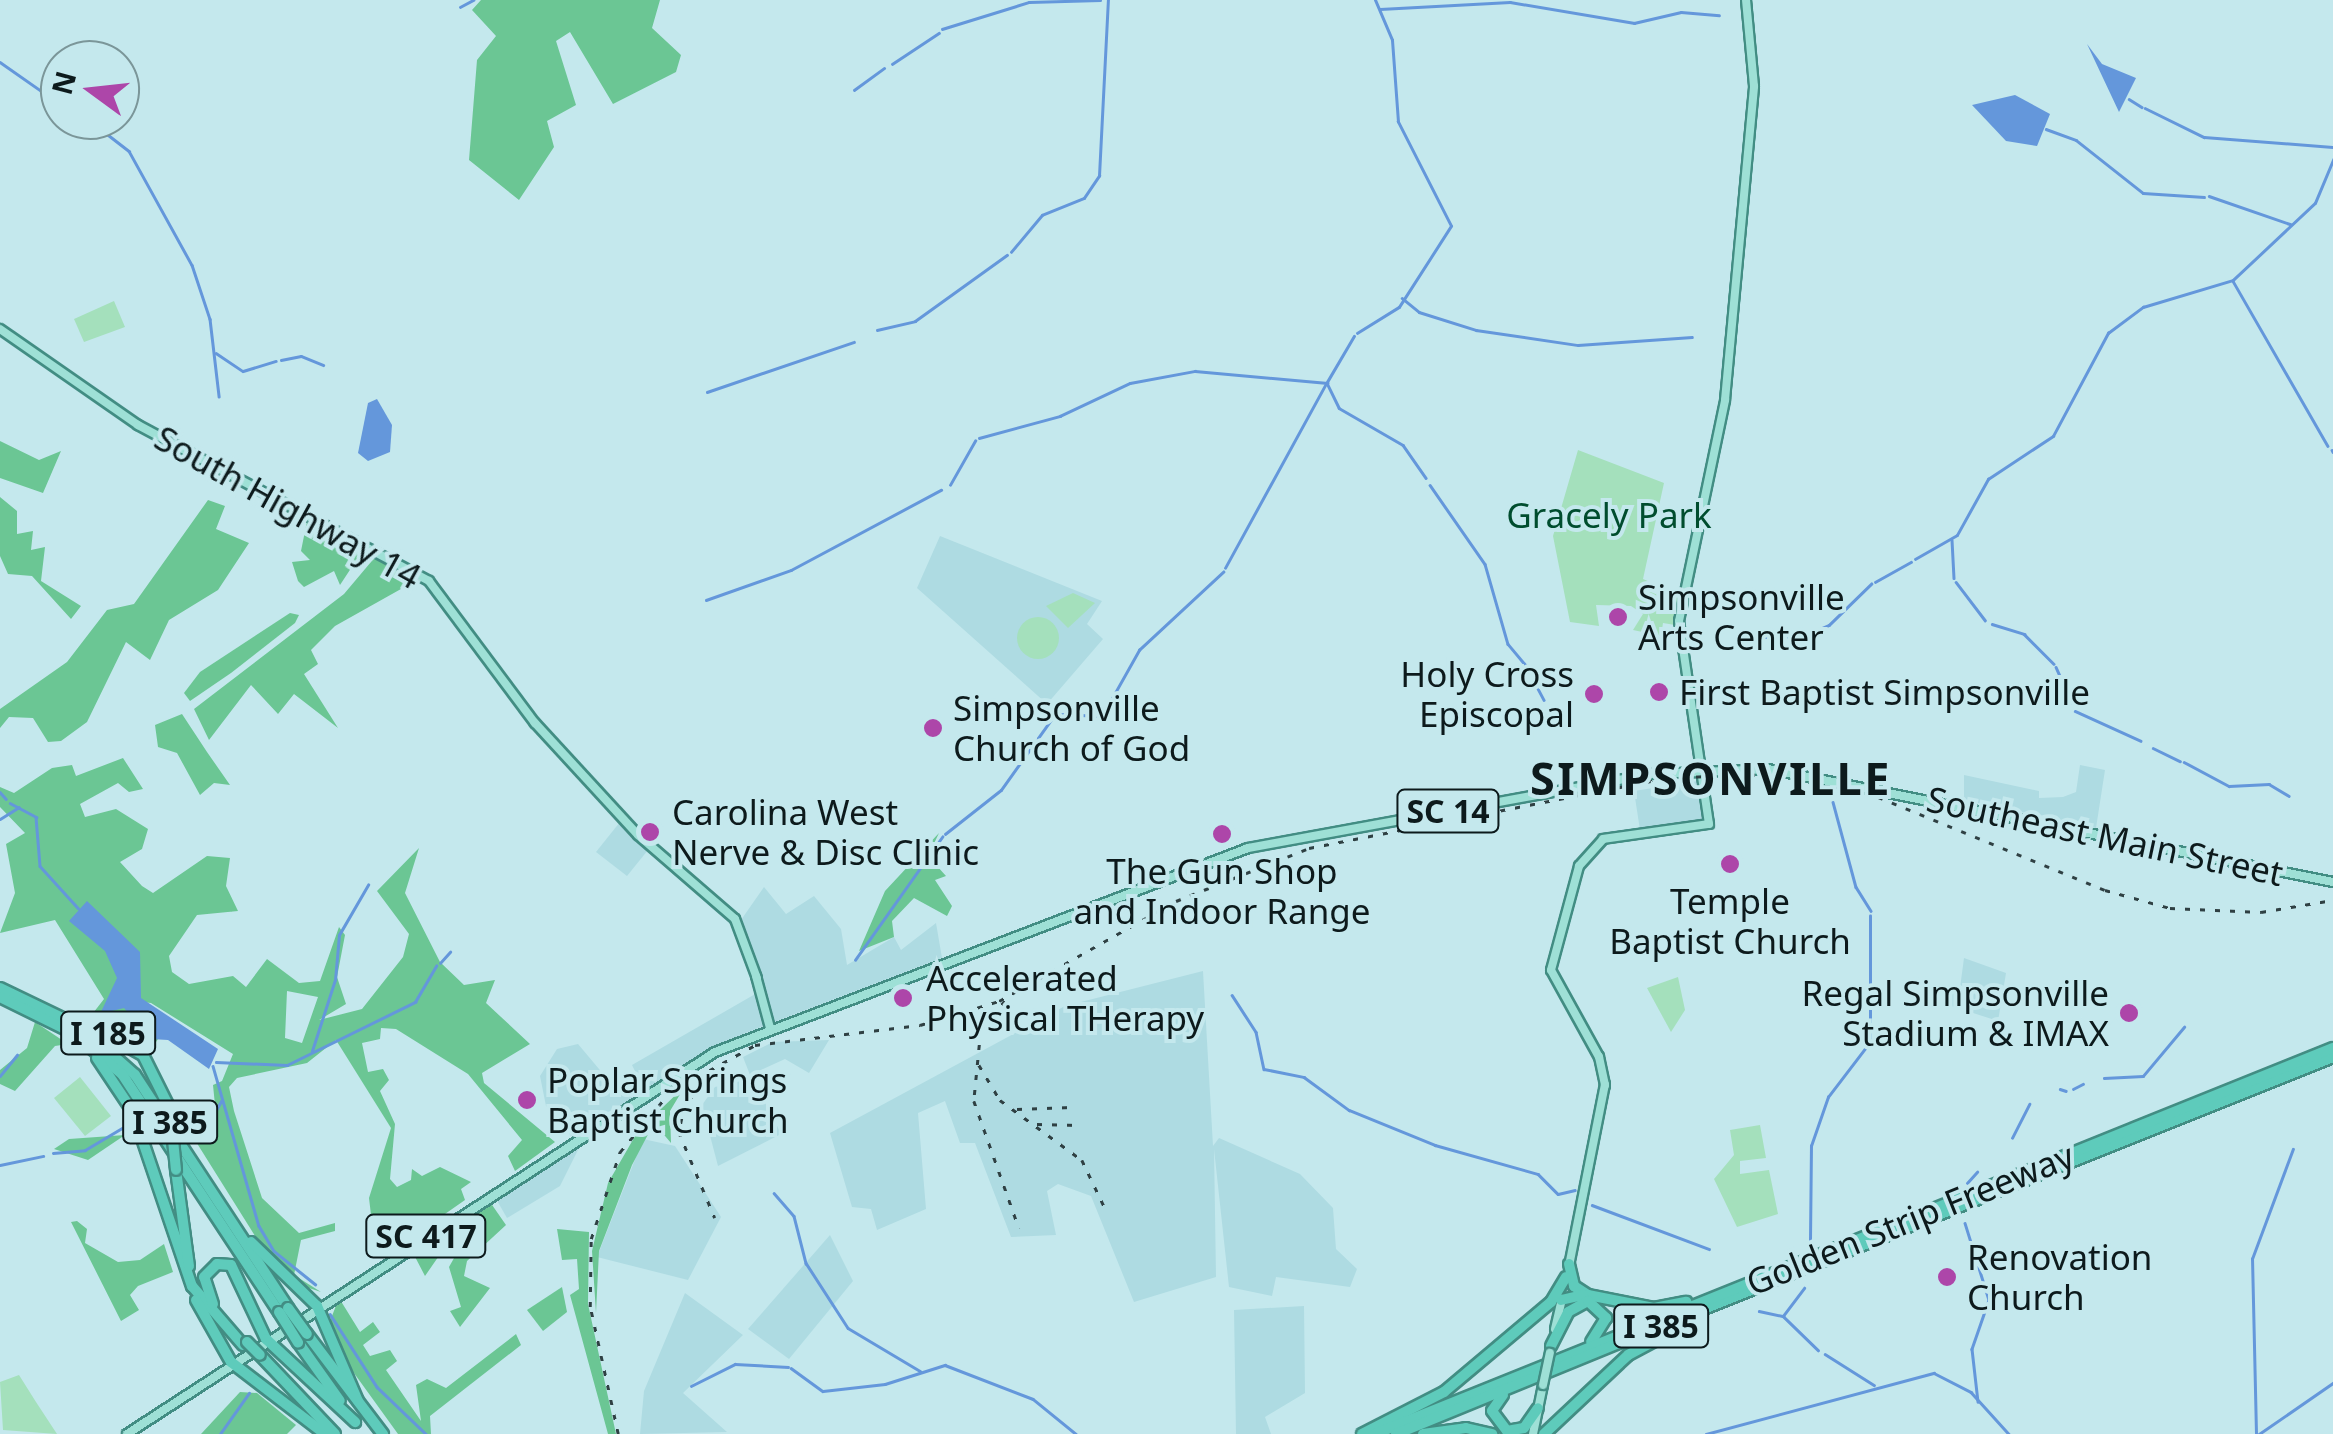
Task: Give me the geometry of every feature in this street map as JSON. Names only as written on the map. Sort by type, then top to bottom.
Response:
[{"type":"highway","name":"I 385","points":[[0,988],[81,1027],[123,1062],[243,1234],[284,1310]]},
{"type":"highway","name":"I 185","points":[[14,993],[136,1049],[161,1078],[170,1109],[185,1255],[212,1304],[246,1344]]},
{"type":"highway","name":"I 385","points":[[0,997],[67,1030],[142,1097],[365,1434]]},
{"type":"highway","name":"I 185","points":[[67,1030],[106,1068],[133,1112],[176,1253],[199,1296],[329,1434]]},
{"type":"highway","name":"Golden Strip Freeway","points":[[1396,1434],[2333,1048]]},
{"type":"highway","name":"Golden Strip Freeway","points":[[1375,1434],[2333,1057]]},
{"type":"highway","points":[[243,1234],[317,1306],[358,1402]]},
{"type":"highway","points":[[176,1253],[231,1362],[329,1434]]},
{"type":"highway","points":[[1569,1264],[1574,1286],[1588,1295],[1654,1308],[1743,1290]]},
{"type":"highway","points":[[212,1304],[206,1273],[233,1266],[266,1339],[355,1422]]},
{"type":"highway","points":[[1362,1434],[1444,1392],[1551,1302],[1566,1277]]},
{"type":"highway","points":[[1544,1434],[1628,1355],[1743,1290]]},
{"type":"highway","points":[[1561,1300],[1588,1295]]},
{"type":"highway","points":[[1551,1350],[1578,1302],[1602,1309],[1600,1337],[1565,1358]]},
{"type":"highway","name":"I 385","points":[[302,1338],[383,1434]]},
{"type":"highway","points":[[1516,1386],[1494,1403],[1496,1424],[1519,1431],[1538,1408]]},
{"type":"highway","points":[[1423,1434],[1466,1428],[1492,1434]]},
{"type":"main road","points":[[1532,1434],[1605,1088],[1599,1057],[1551,970],[1583,857],[1603,839],[1709,824],[1680,613],[1722,424],[1755,67],[1746,0]]},
{"type":"main road","name":"South Highway 14","points":[[0,329],[138,425],[414,569],[446,598],[514,697],[652,848],[725,908],[749,947],[770,1028]]},
{"type":"main road","name":"Southeast Main Street","points":[[1699,769],[1813,774],[2333,882]]},
{"type":"main road","name":"SC 14","points":[[770,1028],[1248,848],[1699,769]]},
{"type":"main road","name":"SC 417","points":[[126,1434],[682,1070],[770,1028]]},
{"type":"shaded area","points":[[940,536],[1102,601],[1087,624],[1103,639],[1047,704],[917,588]]},
{"type":"shaded area","points":[[2080,765],[2105,770],[2096,828],[1964,800],[1964,775],[2039,791],[2039,798],[2063,797],[2076,792]]},
{"type":"shaded area","points":[[1698,781],[1704,821],[1640,830],[1634,791]]},
{"type":"shaded area","points":[[620,822],[648,850],[627,876],[596,852]]},
{"type":"shaded area","points":[[764,887],[786,914],[814,896],[841,929],[847,965],[894,937],[901,950],[936,923],[942,958],[743,1034],[571,1136],[546,1106],[540,1076],[557,1049],[578,1044],[615,1088],[637,1075],[632,1065],[757,993],[741,920]]},
{"type":"shaded area","points":[[1964,958],[2006,973],[1998,1021],[1942,1003],[1960,988]]},
{"type":"shaded area","points":[[1203,971],[1213,1146],[1219,1138],[1300,1174],[1333,1208],[1336,1249],[1357,1269],[1350,1287],[1276,1277],[1272,1296],[1229,1287],[1214,1149],[1216,1277],[1134,1302],[1091,1196],[1058,1184],[1047,1191],[1056,1235],[1011,1237],[975,1143],[960,1143],[945,1101],[918,1113],[926,1209],[877,1230],[871,1209],[852,1207],[830,1133],[1065,1006]]},
{"type":"shaded area","points":[[829,1040],[809,1073],[785,1059],[750,1075],[743,1057],[773,1042]]},
{"type":"shaded area","points":[[754,1078],[781,1134],[718,1166],[702,1105],[715,1087]]},
{"type":"shaded area","points":[[643,1139],[675,1146],[721,1217],[688,1280],[597,1257]]},
{"type":"shaded area","points":[[582,1142],[560,1186],[507,1218],[495,1197]]},
{"type":"shaded area","points":[[830,1235],[853,1281],[789,1359],[748,1329]]},
{"type":"shaded area","points":[[685,1293],[743,1335],[683,1393],[727,1432],[640,1434],[644,1391]]},
{"type":"shaded area","points":[[1304,1306],[1305,1393],[1265,1417],[1271,1434],[1236,1434],[1234,1310]]},
{"type":"green space","points":[[481,0],[660,0],[652,28],[681,55],[676,72],[613,104],[570,32],[556,41],[576,105],[547,121],[554,147],[519,200],[469,160],[477,60],[496,36],[472,10]]},
{"type":"green space","points":[[114,301],[125,327],[84,342],[74,319]]},
{"type":"green space","points":[[0,441],[39,460],[61,451],[43,493],[0,478]]},
{"type":"green space","name":"Gracely Park","points":[[1578,450],[1664,483],[1643,579],[1680,595],[1675,625],[1663,623],[1661,636],[1633,630],[1643,614],[1631,606],[1596,605],[1599,626],[1570,622],[1553,536]]},
{"type":"green space","points":[[0,497],[17,511],[17,534],[33,531],[31,550],[45,547],[41,581],[81,606],[71,619],[32,576],[8,574],[0,556]]},
{"type":"green space","points":[[208,500],[225,506],[216,529],[249,543],[218,590],[169,620],[150,660],[126,642],[87,722],[61,741],[48,742],[33,718],[9,717],[0,728],[0,709],[67,662],[107,610],[134,604]]},
{"type":"green space","points":[[307,521],[363,550],[340,585],[334,571],[304,587],[298,581],[292,562],[310,560],[301,551]]},
{"type":"green space","points":[[376,556],[417,580],[335,626],[311,650],[318,664],[304,674],[338,728],[294,694],[278,714],[251,685],[209,740],[194,709],[344,594]]},
{"type":"green space","points":[[1073,593],[1095,603],[1068,628],[1046,606]]},
{"type":"green space","points":[[290,613],[299,615],[295,623],[190,701],[184,693],[200,672]]},
{"type":"green space","points":[[1038,617],[1053,623],[1059,638],[1053,653],[1038,659],[1023,653],[1017,638],[1023,623]]},
{"type":"green space","points":[[182,714],[230,785],[214,783],[200,795],[177,753],[158,747],[155,725]]},
{"type":"green space","points":[[123,758],[143,789],[129,792],[118,783],[80,804],[85,817],[116,809],[148,829],[142,849],[120,862],[153,893],[207,856],[230,858],[226,886],[238,911],[197,915],[169,956],[172,972],[189,984],[233,976],[246,987],[267,959],[299,983],[320,981],[339,927],[345,935],[337,977],[346,1004],[319,1020],[362,1009],[403,957],[409,934],[377,891],[419,848],[405,893],[440,962],[464,985],[495,980],[486,1003],[530,1044],[482,1073],[484,1083],[555,1142],[515,1171],[508,1156],[522,1140],[468,1074],[396,1029],[381,1028],[380,1039],[362,1043],[368,1072],[383,1069],[389,1080],[380,1091],[395,1124],[390,1179],[397,1187],[411,1180],[412,1169],[422,1176],[440,1167],[471,1182],[461,1189],[465,1200],[392,1251],[373,1232],[369,1198],[391,1128],[336,1040],[307,1063],[237,1078],[229,1087],[234,1111],[262,1198],[299,1233],[335,1223],[335,1231],[301,1240],[294,1275],[321,1292],[303,1286],[262,1247],[183,1121],[215,1105],[213,1085],[222,1081],[233,1054],[151,1003],[142,1002],[160,1036],[152,1048],[90,1017],[104,999],[55,920],[0,933],[15,893],[6,844],[25,833],[0,807],[0,787],[14,793],[52,768],[72,765],[76,776]],"holes":[[[287,991],[318,997],[302,1043],[285,1038]]]},
{"type":"green space","points":[[939,833],[928,856],[946,876],[935,880],[952,906],[947,916],[914,898],[892,921],[894,937],[859,951],[885,891]]},
{"type":"green space","points":[[1678,977],[1685,1010],[1671,1032],[1647,988]]},
{"type":"green space","points":[[35,1022],[68,1044],[55,1046],[15,1091],[0,1084],[0,1070],[27,1048]]},
{"type":"green space","points":[[80,1077],[111,1116],[85,1136],[54,1098]]},
{"type":"green space","points":[[685,1086],[670,1111],[671,1143],[654,1123],[632,1165],[599,1251],[596,1313],[592,1251],[608,1183],[638,1131]]},
{"type":"green space","points":[[1760,1125],[1766,1158],[1740,1161],[1740,1174],[1769,1170],[1778,1214],[1737,1227],[1714,1179],[1734,1155],[1730,1130]]},
{"type":"green space","points":[[125,1135],[88,1160],[54,1149],[69,1139]]},
{"type":"green space","points":[[490,1202],[506,1225],[467,1261],[464,1276],[490,1288],[460,1327],[450,1311],[461,1307],[449,1267],[458,1251],[443,1250],[425,1276],[412,1251]]},
{"type":"green space","points":[[77,1221],[87,1229],[85,1243],[118,1262],[140,1260],[164,1244],[173,1272],[138,1286],[130,1295],[139,1310],[121,1321],[71,1222]]},
{"type":"green space","points":[[557,1229],[589,1232],[588,1304],[616,1434],[608,1434],[570,1295],[579,1289],[577,1259],[562,1260]]},
{"type":"green space","points":[[562,1287],[567,1312],[543,1331],[527,1310]]},
{"type":"green space","points":[[339,1298],[360,1332],[373,1322],[380,1332],[363,1345],[370,1356],[390,1350],[397,1361],[386,1370],[421,1421],[416,1385],[427,1379],[446,1388],[516,1334],[521,1345],[430,1416],[431,1434],[398,1434],[346,1362],[330,1321]]},
{"type":"green space","points":[[19,1375],[57,1434],[3,1430],[0,1382]]},
{"type":"green space","points":[[240,1392],[257,1393],[296,1425],[287,1434],[201,1434]]},
{"type":"water","points":[[2087,44],[2102,64],[2136,78],[2119,112]]},
{"type":"water","points":[[2015,95],[2050,114],[2037,146],[2006,141],[1972,105]]},
{"type":"water","points":[[377,399],[392,425],[390,452],[368,461],[358,453],[368,403]]},
{"type":"water","points":[[87,901],[140,952],[141,998],[218,1049],[209,1069],[168,1040],[151,1039],[124,1008],[100,1014],[117,978],[105,951],[69,921]]},
{"type":"waterway","points":[[460,7],[473,0]]},
{"type":"waterway","points":[[942,29],[1029,2],[1100,0]]},
{"type":"waterway","points":[[1011,252],[1042,215],[1084,198],[1099,176],[1108,0]]},
{"type":"waterway","points":[[1357,333],[1399,307],[1451,226],[1398,122],[1392,40],[1375,0]]},
{"type":"waterway","points":[[1380,9],[1510,2],[1634,23],[1681,12],[1719,15]]},
{"type":"waterway","points":[[892,64],[939,33]]},
{"type":"waterway","points":[[0,62],[40,90]]},
{"type":"waterway","points":[[854,90],[884,68]]},
{"type":"waterway","points":[[2129,99],[2142,107]]},
{"type":"waterway","points":[[2145,108],[2204,137],[2333,147]]},
{"type":"waterway","points":[[2046,129],[2076,140],[2143,193],[2204,197]]},
{"type":"waterway","points":[[115,140],[129,151],[192,265],[210,319],[219,396]]},
{"type":"waterway","points":[[1915,559],[1957,535],[1988,479],[2053,436],[2108,333],[2143,307],[2233,280],[2315,203],[2333,160]]},
{"type":"waterway","points":[[2209,196],[2290,224]]},
{"type":"waterway","points":[[877,330],[915,321],[1007,255]]},
{"type":"waterway","points":[[2233,281],[2328,446]]},
{"type":"waterway","points":[[1402,298],[1419,312],[1476,330],[1578,345],[1692,337]]},
{"type":"waterway","points":[[1327,382],[1354,336]]},
{"type":"waterway","points":[[707,392],[854,342]]},
{"type":"waterway","points":[[216,353],[243,371],[276,361]]},
{"type":"waterway","points":[[281,360],[301,356],[323,365]]},
{"type":"waterway","points":[[979,438],[1060,416],[1130,383],[1195,371],[1327,383]]},
{"type":"waterway","points":[[1225,568],[1325,385]]},
{"type":"waterway","points":[[1328,385],[1339,408],[1403,445],[1426,478]]},
{"type":"waterway","points":[[950,485],[975,441]]},
{"type":"waterway","points":[[1430,485],[1485,564],[1508,644],[1527,667]]},
{"type":"waterway","points":[[706,600],[791,570],[941,490]]},
{"type":"waterway","points":[[1952,540],[1954,578]]},
{"type":"waterway","points":[[1875,582],[1911,562]]},
{"type":"waterway","points":[[1057,714],[1102,716],[1139,650],[1223,572]]},
{"type":"waterway","points":[[1956,582],[1985,620]]},
{"type":"waterway","points":[[1749,637],[1804,636],[1829,625],[1871,584]]},
{"type":"waterway","points":[[1992,624],[2024,634],[2054,664]]},
{"type":"waterway","points":[[2056,667],[2072,703]]},
{"type":"waterway","points":[[1535,683],[1544,700]]},
{"type":"waterway","points":[[2075,711],[2141,741]]},
{"type":"waterway","points":[[945,834],[1001,790],[1053,717]]},
{"type":"waterway","points":[[2153,748],[2180,761]]},
{"type":"waterway","points":[[2184,762],[2229,786],[2269,784],[2289,796]]},
{"type":"waterway","points":[[0,792],[6,799]]},
{"type":"waterway","points":[[1833,802],[1856,887],[1871,911]]},
{"type":"waterway","points":[[10,803],[36,817],[40,866],[78,908]]},
{"type":"waterway","points":[[0,819],[19,807]]},
{"type":"waterway","points":[[855,960],[942,837]]},
{"type":"waterway","points":[[312,1051],[335,980],[339,935],[368,885]]},
{"type":"waterway","points":[[1810,1240],[1811,1146],[1828,1097],[1870,1042],[1870,916]]},
{"type":"waterway","points":[[440,963],[450,952]]},
{"type":"waterway","points":[[216,1062],[287,1065],[415,1002],[436,966]]},
{"type":"waterway","points":[[1232,995],[1256,1032],[1264,1069],[1304,1077],[1349,1110],[1435,1145],[1538,1174],[1558,1194],[1575,1190]]},
{"type":"waterway","points":[[94,1020],[101,1016]]},
{"type":"waterway","points":[[2104,1078],[2143,1076],[2184,1027]]},
{"type":"waterway","points":[[0,1076],[17,1055]]},
{"type":"waterway","points":[[213,1066],[259,1226],[274,1251],[315,1284]]},
{"type":"waterway","points":[[2073,1089],[2083,1084]]},
{"type":"waterway","points":[[2060,1089],[2066,1091]]},
{"type":"waterway","points":[[190,1127],[209,1123],[221,1101]]},
{"type":"waterway","points":[[2012,1138],[2029,1104]]},
{"type":"waterway","points":[[53,1153],[85,1150],[122,1128]]},
{"type":"waterway","points":[[2256,1434],[2252,1259],[2293,1149]]},
{"type":"waterway","points":[[0,1165],[43,1156]]},
{"type":"waterway","points":[[1967,1183],[1977,1172]]},
{"type":"waterway","points":[[774,1193],[794,1216],[806,1263],[848,1328],[920,1371]]},
{"type":"waterway","points":[[1592,1205],[1709,1249]]},
{"type":"waterway","points":[[1965,1223],[1989,1300],[1972,1349],[1978,1402]]},
{"type":"waterway","points":[[1783,1316],[1804,1288]]},
{"type":"waterway","points":[[1759,1311],[1783,1316],[1818,1350]]},
{"type":"waterway","points":[[330,1314],[377,1387],[426,1434]]},
{"type":"waterway","points":[[1825,1354],[1874,1385]]},
{"type":"waterway","points":[[691,1386],[735,1364],[788,1367]]},
{"type":"waterway","points":[[791,1368],[823,1391],[885,1384],[945,1365],[1033,1399],[1076,1434]]},
{"type":"waterway","points":[[1706,1434],[1934,1373],[1971,1392],[2009,1434]]},
{"type":"waterway","points":[[2259,1434],[2333,1383]]},
{"type":"waterway","points":[[220,1434],[249,1393]]},
{"type":"railway","points":[[618,1434],[590,1307],[591,1239],[620,1152],[670,1092],[755,1045],[920,1025],[999,1001],[1176,901],[1309,848],[1666,778],[1750,774],[1878,797],[2105,890],[2170,908],[2261,912],[2333,900]]},
{"type":"railway","points":[[1005,1001],[981,1030],[974,1101],[1019,1228]]},
{"type":"railway","points":[[979,1065],[1000,1100],[1082,1160],[1105,1208]]},
{"type":"railway","points":[[713,1076],[685,1104],[679,1132],[715,1218]]},
{"type":"railway","points":[[1017,1109],[1072,1107]]},
{"type":"railway","points":[[1037,1124],[1079,1125]]},
{"type":"place","name":"Simpsonville Arts Center","points":[[1618,617]]},
{"type":"place","name":"First Baptist Simpsonville","points":[[1659,692]]},
{"type":"place","name":"Holy Cross Episcopal","points":[[1594,694]]},
{"type":"place","name":"Simpsonville Church of God","points":[[933,728]]},
{"type":"place","name":"Carolina West Nerve & Disc Clinic","points":[[650,832]]},
{"type":"place","name":"The Gun Shop and Indoor Range","points":[[1222,834]]},
{"type":"place","name":"Temple Baptist Church","points":[[1730,864]]},
{"type":"place","name":"Accelerated Physical THerapy","points":[[903,998]]},
{"type":"place","name":"Regal Simpsonville Stadium & IMAX","points":[[2129,1013]]},
{"type":"place","name":"Poplar Springs Baptist Church","points":[[527,1100]]},
{"type":"place","name":"Renovation Church","points":[[1947,1277]]},
{"type":"district","name":"SIMPSONVILLE","points":[[1711,778]]}]
